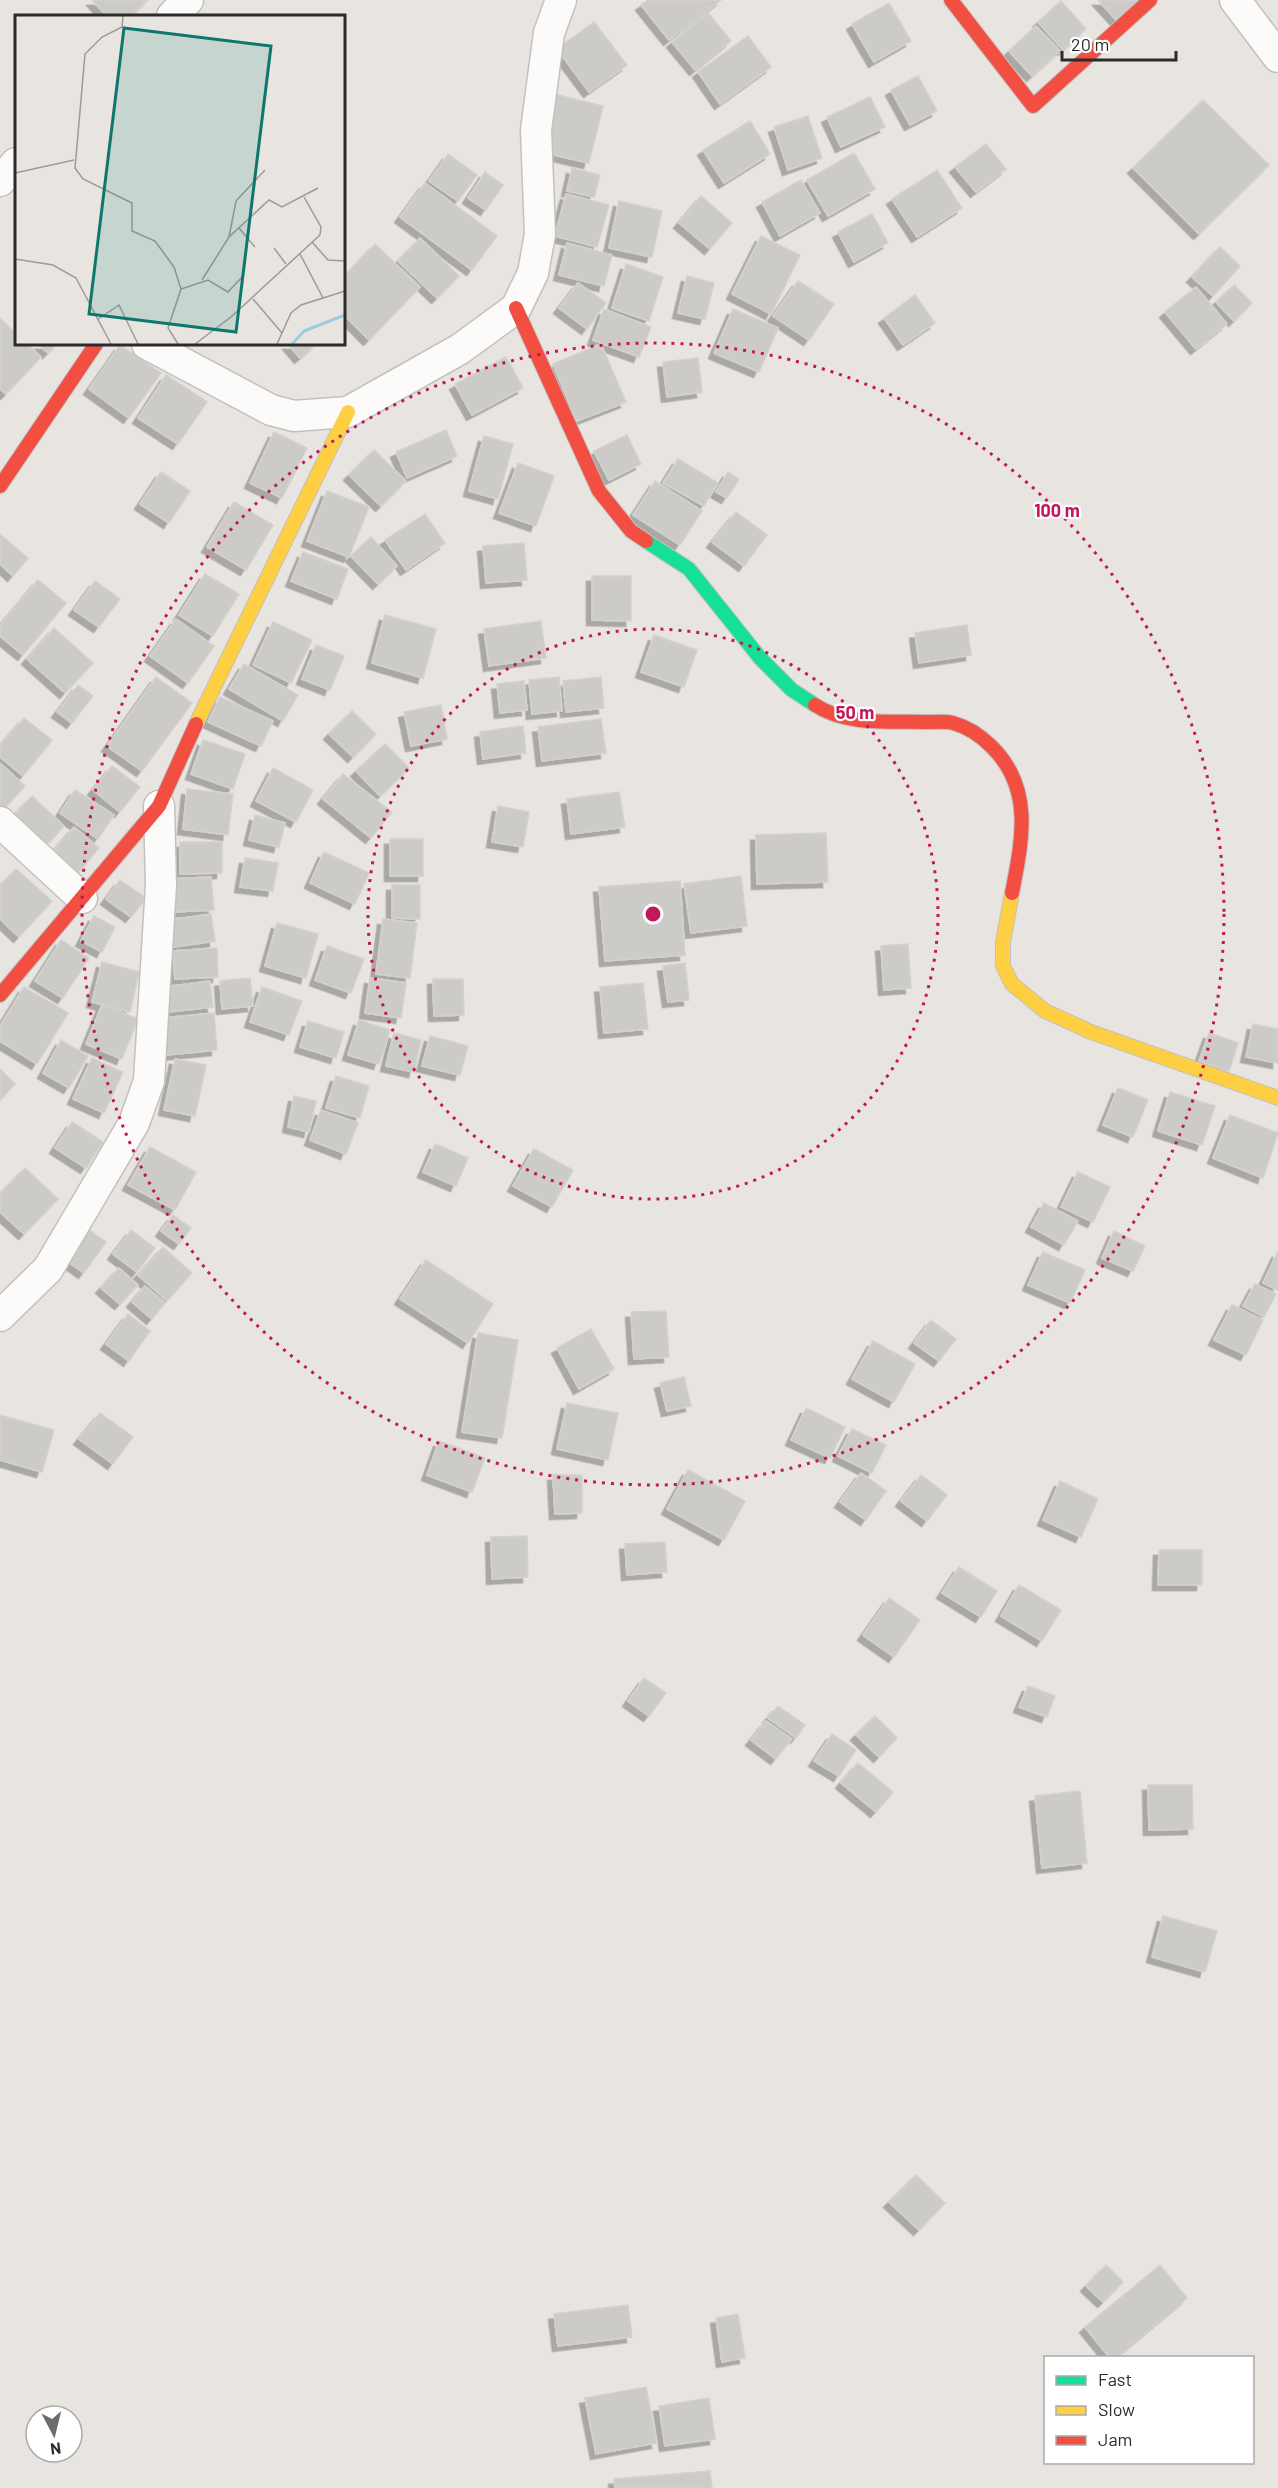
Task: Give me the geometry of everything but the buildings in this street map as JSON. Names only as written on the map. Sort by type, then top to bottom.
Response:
[{"type":"street","points":[[173,15],[188,0]]},
{"type":"street","points":[[149,345],[271,410],[294,416],[348,412],[460,349],[516,308],[533,273],[540,234],[536,130],[549,33],[561,0]]},
{"type":"street","points":[[951,0],[1033,106],[1150,0]]},
{"type":"street","points":[[1235,0],[1278,57]]},
{"type":"street","points":[[0,182],[15,164]]},
{"type":"street","points":[[516,308],[599,491],[631,531],[689,569],[760,658],[792,690],[820,708],[852,720],[953,723],[982,737],[1001,756],[1015,777],[1022,811],[1022,843],[1003,942],[1004,966],[1012,984],[1045,1011],[1091,1032],[1278,1098]]},
{"type":"street","points":[[0,486],[95,345]]},
{"type":"street","points":[[0,995],[159,806],[220,670],[348,412]]},
{"type":"street","points":[[0,1316],[48,1269],[134,1123],[149,1081],[160,885],[159,806]]},
{"type":"street","points":[[0,822],[82,898]]},
{"type":"traffic: fast","points":[[646,541],[689,569],[760,658],[792,690],[815,705]]},
{"type":"traffic: slow","points":[[196,724],[348,412]]},
{"type":"traffic: slow","points":[[1012,893],[1003,942],[1003,966],[1012,984],[1045,1011],[1091,1032],[1278,1098]]},
{"type":"traffic: jam","points":[[951,0],[1033,106],[1150,0]]},
{"type":"traffic: jam","points":[[516,308],[599,491],[631,531],[646,541]]},
{"type":"traffic: jam","points":[[0,486],[95,345]]},
{"type":"traffic: jam","points":[[815,705],[827,712],[869,721],[953,723],[974,733],[992,747],[1005,763],[1014,780],[1022,816],[1019,854],[1012,893]]},
{"type":"traffic: jam","points":[[0,995],[159,806],[196,724]]}]
